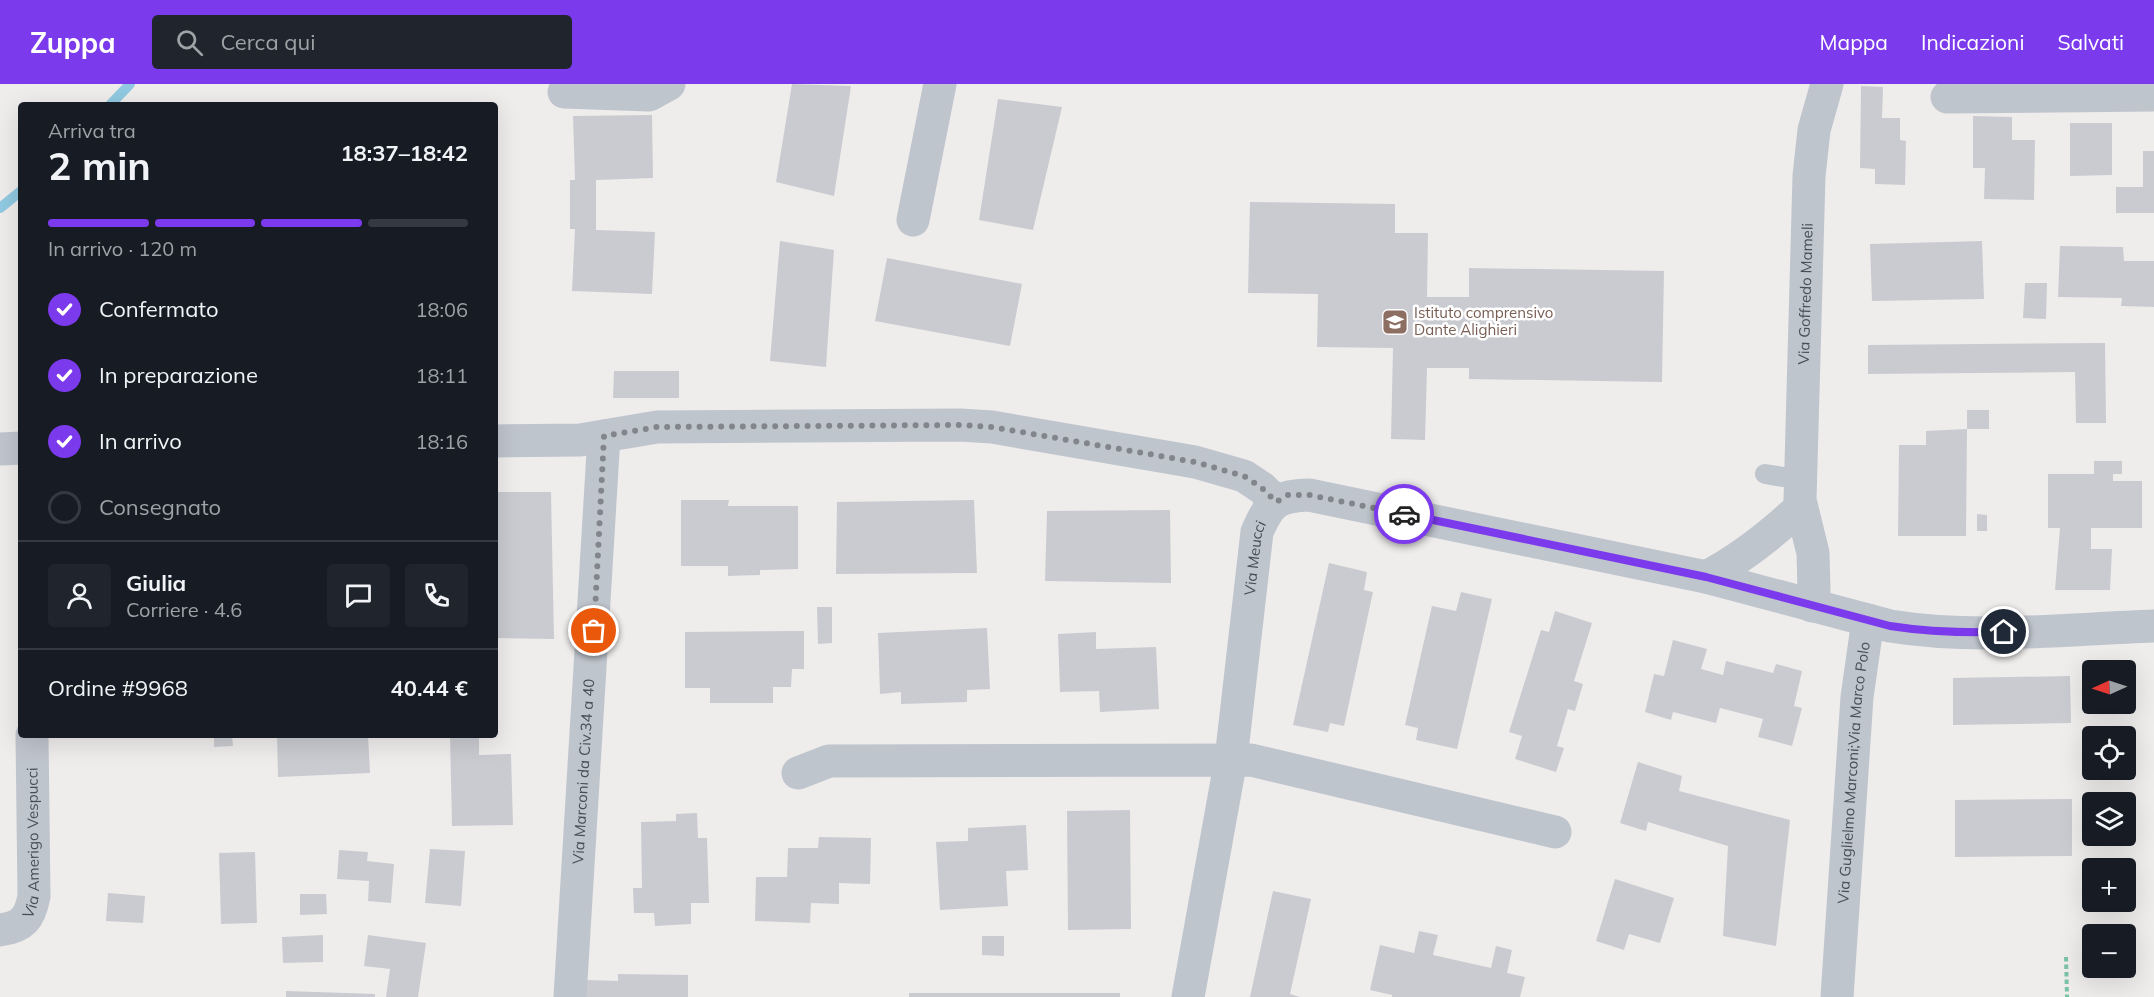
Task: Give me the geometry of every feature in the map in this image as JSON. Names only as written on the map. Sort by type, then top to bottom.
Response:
[{"type":"street","points":[[564,92],[649,95],[669,84]]},
{"type":"street","points":[[913,220],[940,84]]},
{"type":"street","name":"Via Goffredo Mameli","points":[[1767,595],[1766,575],[1793,505],[1809,176],[1814,130],[1827,84]]},
{"type":"street","points":[[1947,97],[2154,95]]},
{"type":"street","points":[[498,441],[580,440],[657,427],[948,425],[992,427],[1195,462],[1244,476],[1262,488],[1276,502]]},
{"type":"street","name":"Via Marconi da Civ.34 a 40","points":[[570,997],[604,436]]},
{"type":"street","points":[[0,449],[18,448]]},
{"type":"street","name":"Via Meucci","points":[[1188,997],[1231,759],[1257,532],[1265,514],[1276,502],[1288,495],[1309,495],[1706,577],[1868,620]]},
{"type":"street","points":[[1706,577],[1728,566],[1793,505]]},
{"type":"street","name":"Via Goffredo Mameli","points":[[1793,505],[1813,553],[1812,606]]},
{"type":"street","name":"Via Guglielmo Marconi;Via Marco Polo","points":[[1837,997],[1857,697],[1868,620],[1920,631],[1960,633],[2154,626]]},
{"type":"street","name":"Via Amerigo Vespucci","points":[[0,930],[16,925],[31,914],[34,896],[32,738]]},
{"type":"street","points":[[798,773],[829,761],[1251,760],[1555,832]]},
{"type":"lane","points":[[1765,474],[1793,505]]},
{"type":"path","points":[[2066,957],[2067,997]]},
{"type":"building","points":[[792,84],[851,86],[834,196],[776,182]]},
{"type":"building","points":[[1861,86],[1883,87],[1882,118],[1900,118],[1900,140],[1906,141],[1905,185],[1875,184],[1875,169],[1860,168]]},
{"type":"building","points":[[998,99],[1062,107],[1033,230],[979,220]]},
{"type":"building","points":[[652,115],[653,178],[596,180],[596,230],[655,232],[652,294],[572,291],[575,229],[570,229],[570,180],[575,180],[573,116]]},
{"type":"building","points":[[1973,116],[2012,117],[2012,140],[2035,140],[2034,200],[1984,199],[1985,168],[1973,168]]},
{"type":"building","points":[[2070,123],[2112,123],[2112,175],[2070,176]]},
{"type":"building","points":[[2143,151],[2154,151],[2154,213],[2116,213],[2116,187],[2143,187]]},
{"type":"building","points":[[1250,202],[1395,204],[1395,233],[1428,233],[1427,297],[1469,297],[1469,268],[1664,271],[1662,382],[1469,379],[1469,368],[1427,368],[1425,440],[1391,439],[1393,348],[1317,347],[1318,294],[1248,293]]},
{"type":"building","points":[[780,241],[834,250],[826,367],[770,361]]},
{"type":"building","points":[[1982,241],[1984,299],[1872,301],[1870,244]]},
{"type":"building","points":[[2060,246],[2123,247],[2124,261],[2154,261],[2154,307],[2121,306],[2122,298],[2058,297]]},
{"type":"building","points":[[887,258],[1022,284],[1010,346],[875,321]]},
{"type":"building","points":[[2025,283],[2047,283],[2046,319],[2023,318]]},
{"type":"building","points":[[2105,343],[2106,423],[2076,423],[2075,372],[1868,374],[1868,345]]},
{"type":"building","points":[[614,371],[679,371],[679,398],[613,398]]},
{"type":"building","points":[[1967,410],[1989,410],[1989,429],[1967,429]]},
{"type":"building","points":[[1967,429],[1966,536],[1898,536],[1899,445],[1926,445],[1926,431]]},
{"type":"building","points":[[2094,461],[2122,461],[2122,474],[2113,474],[2113,481],[2142,481],[2142,528],[2091,528],[2091,549],[2112,549],[2110,590],[2055,590],[2060,528],[2048,528],[2048,474],[2094,474]]},
{"type":"building","points":[[498,492],[551,492],[554,639],[498,638]]},
{"type":"building","points":[[681,500],[729,500],[728,506],[798,506],[798,569],[760,570],[760,575],[728,576],[728,566],[681,566]]},
{"type":"building","points":[[974,500],[977,573],[836,574],[837,502]]},
{"type":"building","points":[[1170,510],[1171,583],[1045,581],[1047,511]]},
{"type":"building","points":[[1977,514],[1987,515],[1987,531],[1977,531]]},
{"type":"building","points":[[1329,563],[1367,572],[1364,590],[1373,592],[1344,726],[1330,723],[1328,732],[1293,725]]},
{"type":"building","points":[[1461,592],[1492,599],[1457,749],[1416,740],[1418,728],[1405,725],[1432,606],[1456,611]]},
{"type":"building","points":[[817,607],[832,607],[832,643],[818,644]]},
{"type":"building","points":[[1555,611],[1592,623],[1574,681],[1583,684],[1575,711],[1568,709],[1557,746],[1564,748],[1556,772],[1515,759],[1522,736],[1509,732],[1541,630],[1549,632]]},
{"type":"building","points":[[987,628],[990,689],[967,690],[967,702],[901,704],[901,692],[880,694],[878,633]]},
{"type":"building","points":[[804,631],[804,669],[792,669],[791,687],[773,687],[773,703],[710,703],[710,688],[685,688],[685,632]]},
{"type":"building","points":[[1096,632],[1096,649],[1156,647],[1159,709],[1100,712],[1099,691],[1060,692],[1058,634]]},
{"type":"building","points":[[1673,640],[1707,649],[1701,669],[1723,675],[1726,661],[1773,673],[1776,664],[1802,671],[1794,706],[1802,708],[1792,746],[1758,737],[1763,719],[1720,708],[1716,723],[1673,712],[1671,720],[1645,712],[1654,674],[1664,676]]},
{"type":"building","points":[[2070,676],[2071,723],[1953,725],[1953,678]]},
{"type":"building","points":[[214,738],[232,738],[233,746],[214,747]]},
{"type":"building","points":[[277,738],[368,738],[370,773],[278,777]]},
{"type":"building","points":[[450,738],[479,738],[479,755],[511,754],[513,825],[452,826]]},
{"type":"building","points":[[1638,762],[1682,776],[1679,791],[1790,820],[1776,946],[1723,936],[1728,846],[1648,822],[1646,831],[1620,823]]},
{"type":"building","points":[[2072,799],[2072,856],[1955,857],[1955,800]]},
{"type":"building","points":[[1130,810],[1131,929],[1068,930],[1067,811]]},
{"type":"building","points":[[697,813],[698,838],[707,838],[709,903],[691,903],[691,924],[655,926],[654,913],[634,913],[633,888],[642,888],[641,822],[676,821],[676,814]]},
{"type":"building","points":[[1026,825],[1028,870],[1006,871],[1008,906],[940,910],[936,842],[968,841],[968,828]]},
{"type":"building","points":[[819,837],[871,838],[870,884],[839,883],[839,904],[811,903],[810,923],[755,921],[756,877],[787,877],[788,848],[818,848]]},
{"type":"building","points":[[430,849],[465,851],[461,906],[425,903]]},
{"type":"building","points":[[339,850],[368,852],[367,861],[394,864],[391,903],[368,901],[369,881],[337,879]]},
{"type":"building","points":[[255,852],[257,923],[221,924],[219,853]]},
{"type":"building","points":[[1615,879],[1674,898],[1660,943],[1629,934],[1624,950],[1596,941]]},
{"type":"building","points":[[1273,891],[1311,899],[1290,994],[1300,997],[1250,997]]},
{"type":"building","points":[[108,893],[145,896],[143,923],[106,921]]},
{"type":"building","points":[[300,894],[326,894],[327,914],[300,915]]},
{"type":"building","points":[[1419,931],[1438,935],[1433,955],[1491,968],[1496,946],[1512,950],[1507,973],[1525,977],[1520,997],[1392,997],[1392,995],[1370,990],[1380,945],[1414,953]]},
{"type":"building","points":[[323,935],[323,962],[283,963],[282,937]]},
{"type":"building","points":[[368,935],[426,943],[418,997],[386,997],[390,969],[364,966]]},
{"type":"building","points":[[982,936],[1004,936],[1004,956],[982,955]]},
{"type":"building","points":[[618,974],[688,975],[688,997],[586,997],[586,980],[618,981]]},
{"type":"building","points":[[286,991],[375,994],[375,997],[286,997]]},
{"type":"building","points":[[909,993],[1120,993],[1120,997],[909,997]]},
{"type":"waterway","points":[[113,102],[130,84]]},
{"type":"waterway","points":[[0,208],[18,193]]},
{"type":"way so far","points":[[594,631],[604,436],[633,430],[657,427],[960,425],[992,427],[1195,462],[1244,476],[1262,488],[1276,502],[1288,495],[1309,495],[1404,514]]},
{"type":"place","name":"Istituto comprensivo Dante Alighieri","points":[[1395,322]]},
{"type":"route","points":[[1404,514],[1706,577],[1890,626],[1920,631],[2004,632]]}]
